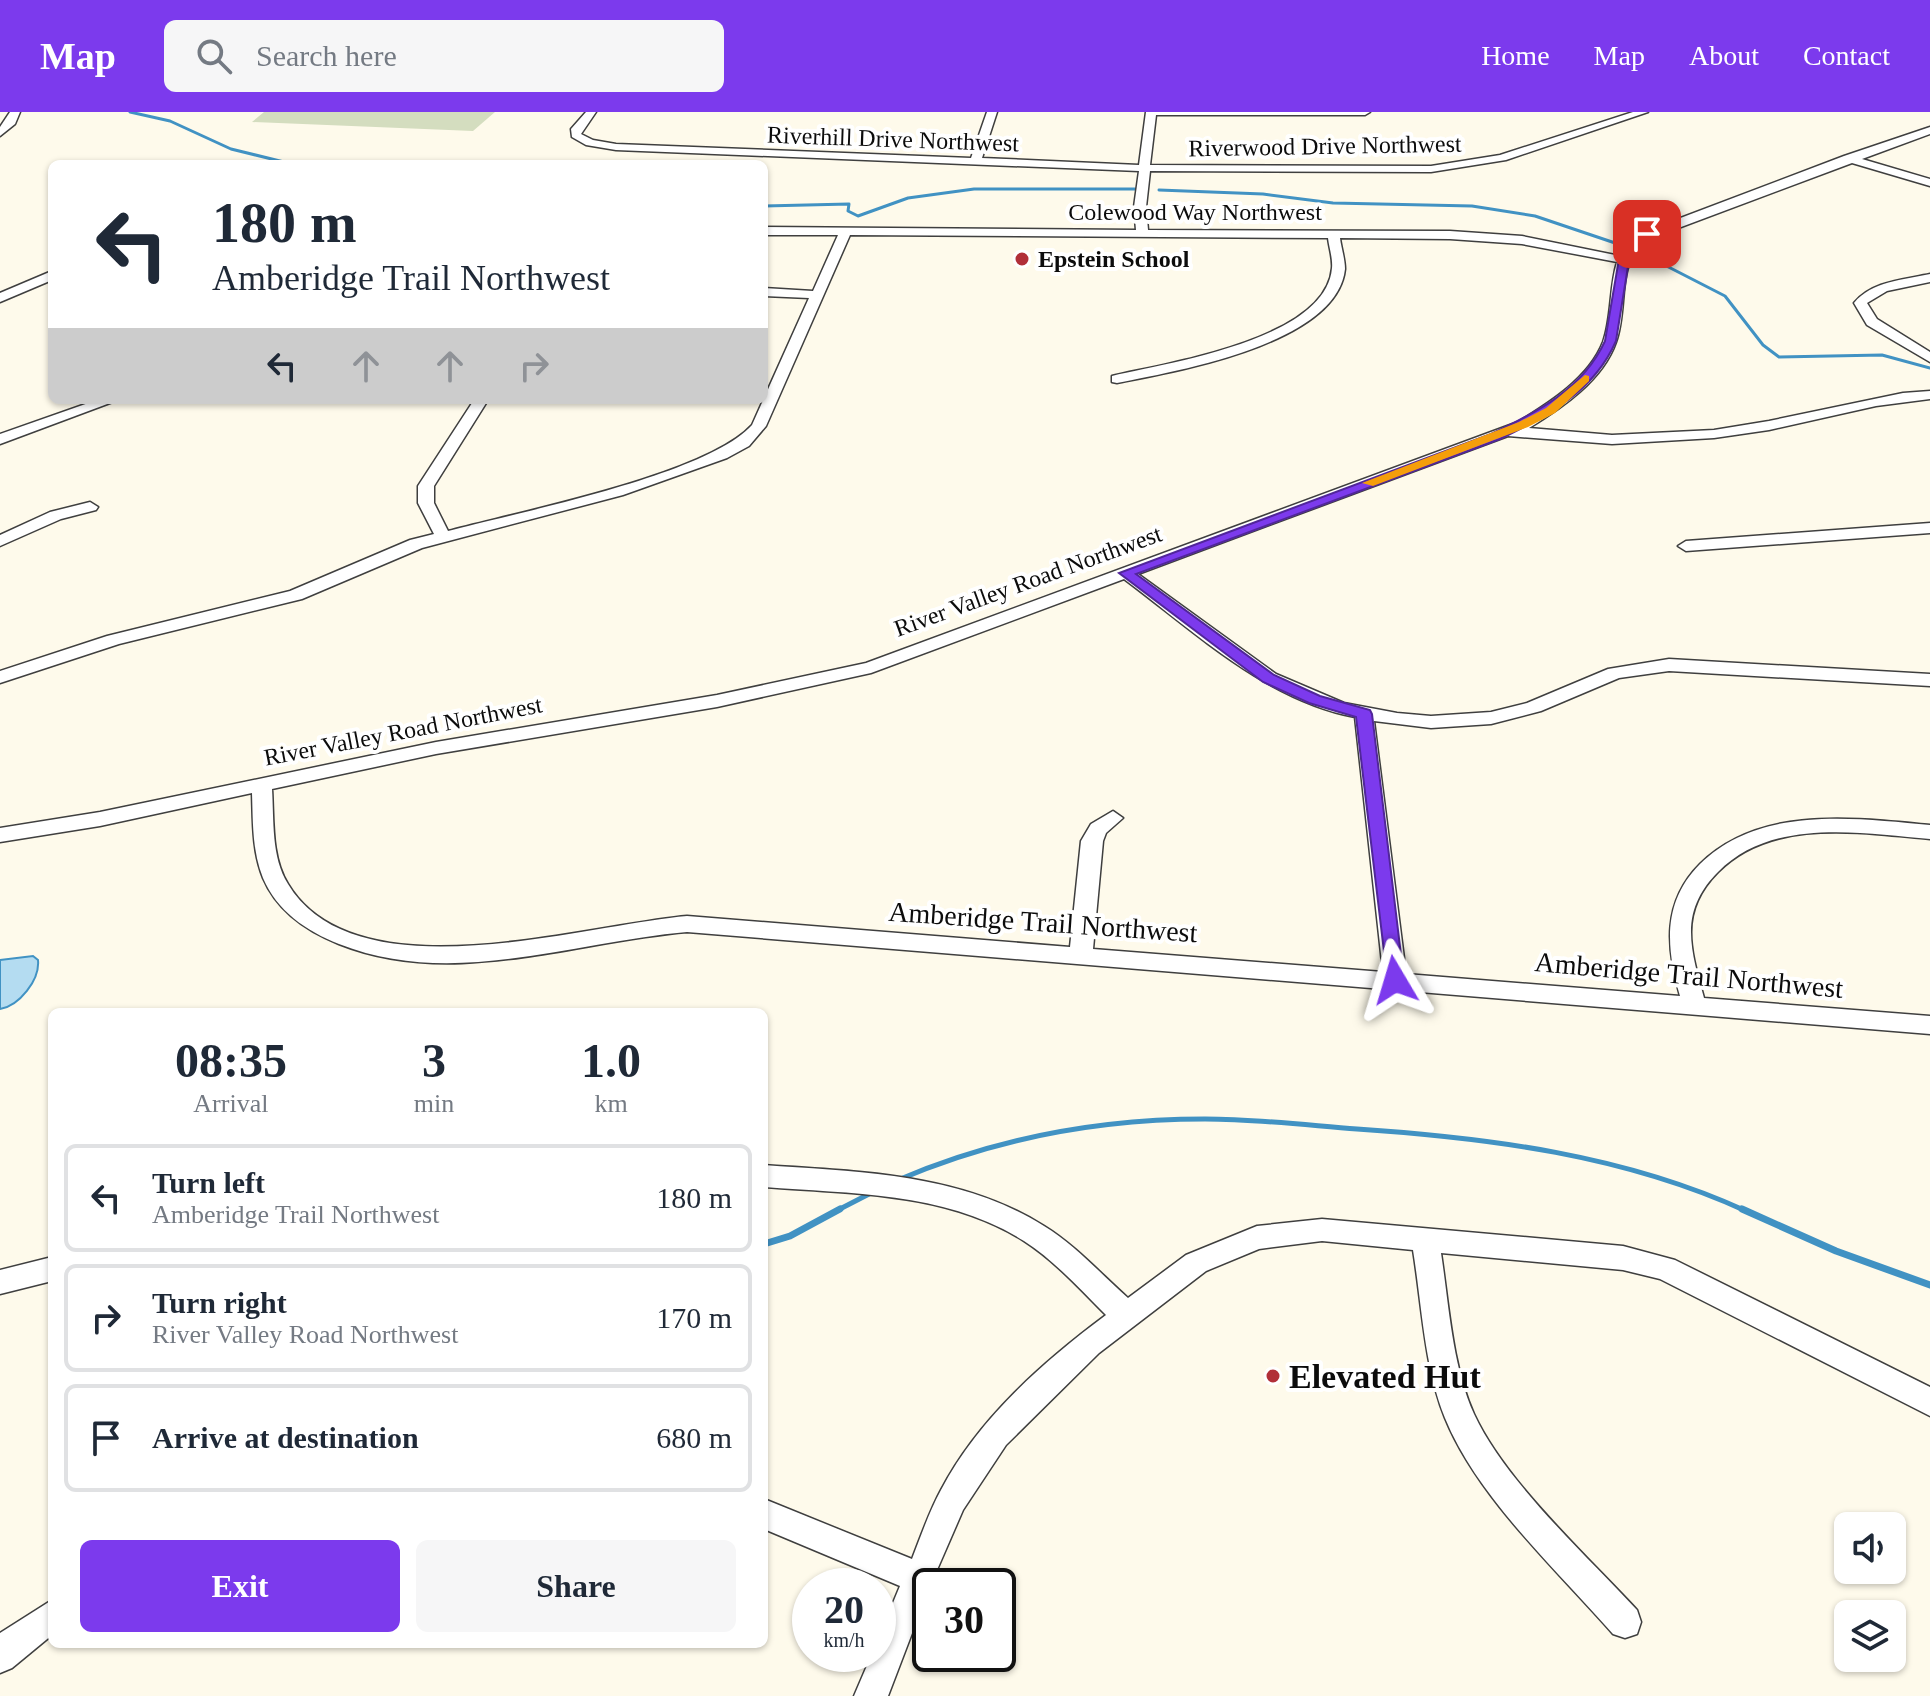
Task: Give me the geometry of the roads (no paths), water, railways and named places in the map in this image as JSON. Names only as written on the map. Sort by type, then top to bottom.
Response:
[{"type":"street","points":[[0,133],[11,122],[15,112]]},
{"type":"street","name":"Riverhill Drive Northwest","points":[[591,112],[576,129],[576,135],[590,143],[609,147],[1144,168]]},
{"type":"street","points":[[975,163],[992,112]]},
{"type":"street","points":[[1142,233],[1140,207],[1151,112],[1365,112]]},
{"type":"street","name":"Riverwood Drive Northwest","points":[[1144,168],[1399,170],[1459,166],[1502,158],[1643,112]]},
{"type":"street","points":[[1623,260],[1630,246],[1647,234],[1930,130]]},
{"type":"street","points":[[1848,158],[1930,183]]},
{"type":"street","name":"Colewood Way Northwest","points":[[768,231],[1450,235],[1522,240],[1623,260]]},
{"type":"street","points":[[0,677],[113,640],[296,595],[389,553],[617,492],[722,455],[744,443],[759,426],[846,231]]},
{"type":"street","points":[[1117,379],[1240,349],[1301,322],[1314,311],[1338,277],[1340,255],[1333,234]]},
{"type":"street","name":"River Valley Road Northwest","points":[[0,835],[100,819],[436,748],[717,701],[871,667],[1504,433],[1550,410],[1587,377],[1605,353],[1610,341],[1623,260]]},
{"type":"street","points":[[0,298],[48,277]]},
{"type":"street","points":[[1930,278],[1883,289],[1868,295],[1860,303],[1866,317],[1872,322],[1930,358]]},
{"type":"street","points":[[34,283],[48,286]]},
{"type":"street","points":[[768,292],[818,295]]},
{"type":"street","points":[[1504,433],[1540,432],[1618,439],[1744,431],[1795,423],[1879,401],[1928,397]]},
{"type":"street","points":[[0,439],[100,404]]},
{"type":"street","points":[[443,537],[426,503],[426,486],[478,404]]},
{"type":"street","points":[[1550,410],[1549,418],[1554,424],[1578,437]]},
{"type":"street","points":[[0,541],[56,515],[90,507]]},
{"type":"street","points":[[1686,546],[1930,528]]},
{"type":"street","points":[[1126,573],[1269,678],[1315,700],[1364,714],[1431,722],[1491,718],[1534,707],[1615,673],[1669,665],[1930,680]]},
{"type":"street","points":[[1364,714],[1395,980]]},
{"type":"street","name":"Amberidge Trail Northwest","points":[[262,785],[268,858],[282,892],[296,909],[318,927],[374,950],[427,957],[484,956],[522,951],[617,929],[687,924],[1930,1025]]},
{"type":"street","points":[[1081,955],[1092,841],[1098,829],[1113,818]]},
{"type":"street","points":[[1695,1006],[1679,938],[1682,912],[1691,889],[1707,867],[1730,849],[1773,833],[1818,827],[1930,832]]},
{"type":"street","points":[[768,1176],[920,1191],[968,1201],[1003,1214],[1038,1235],[1126,1315]]},
{"type":"street","points":[[921,1568],[952,1500],[995,1435],[1023,1405],[1126,1315],[1196,1263],[1257,1238],[1322,1230],[1623,1258],[1665,1268],[1930,1402]]},
{"type":"street","points":[[1425,1239],[1446,1371],[1459,1415],[1475,1446],[1494,1476],[1625,1622]]},
{"type":"street","points":[[0,1282],[48,1270]]},
{"type":"street","points":[[768,1516],[912,1575]]},
{"type":"street","points":[[871,1696],[912,1590]]},
{"type":"street","points":[[0,1656],[20,1637],[48,1619]]},
{"type":"water","points":[[33,956],[38,960],[38,968],[32,984],[14,1003],[0,1009],[0,960]]},
{"type":"waterway","points":[[130,112],[170,121],[231,149],[276,160]]},
{"type":"waterway","points":[[768,206],[849,204],[848,211],[858,216],[908,198],[974,189],[1135,189]]},
{"type":"waterway","points":[[1159,190],[1263,194],[1333,203],[1472,206],[1535,216],[1621,245]]},
{"type":"waterway","points":[[1645,255],[1725,296],[1763,345],[1779,357],[1882,355],[1930,368]]},
{"type":"waterway","points":[[898,1180],[972,1153],[1048,1134],[1126,1123],[1224,1119],[1407,1133],[1556,1152],[1652,1176],[1746,1211]]},
{"type":"waterway","points":[[836,1211],[871,1193]]},
{"type":"waterway","points":[[768,1243],[790,1236],[840,1209]]},
{"type":"waterway","points":[[1742,1209],[1836,1251],[1930,1285]]},
{"type":"place","name":"Epstein School","points":[[1022,259]]},
{"type":"place","name":"Elevated Hut","points":[[1273,1376]]}]
